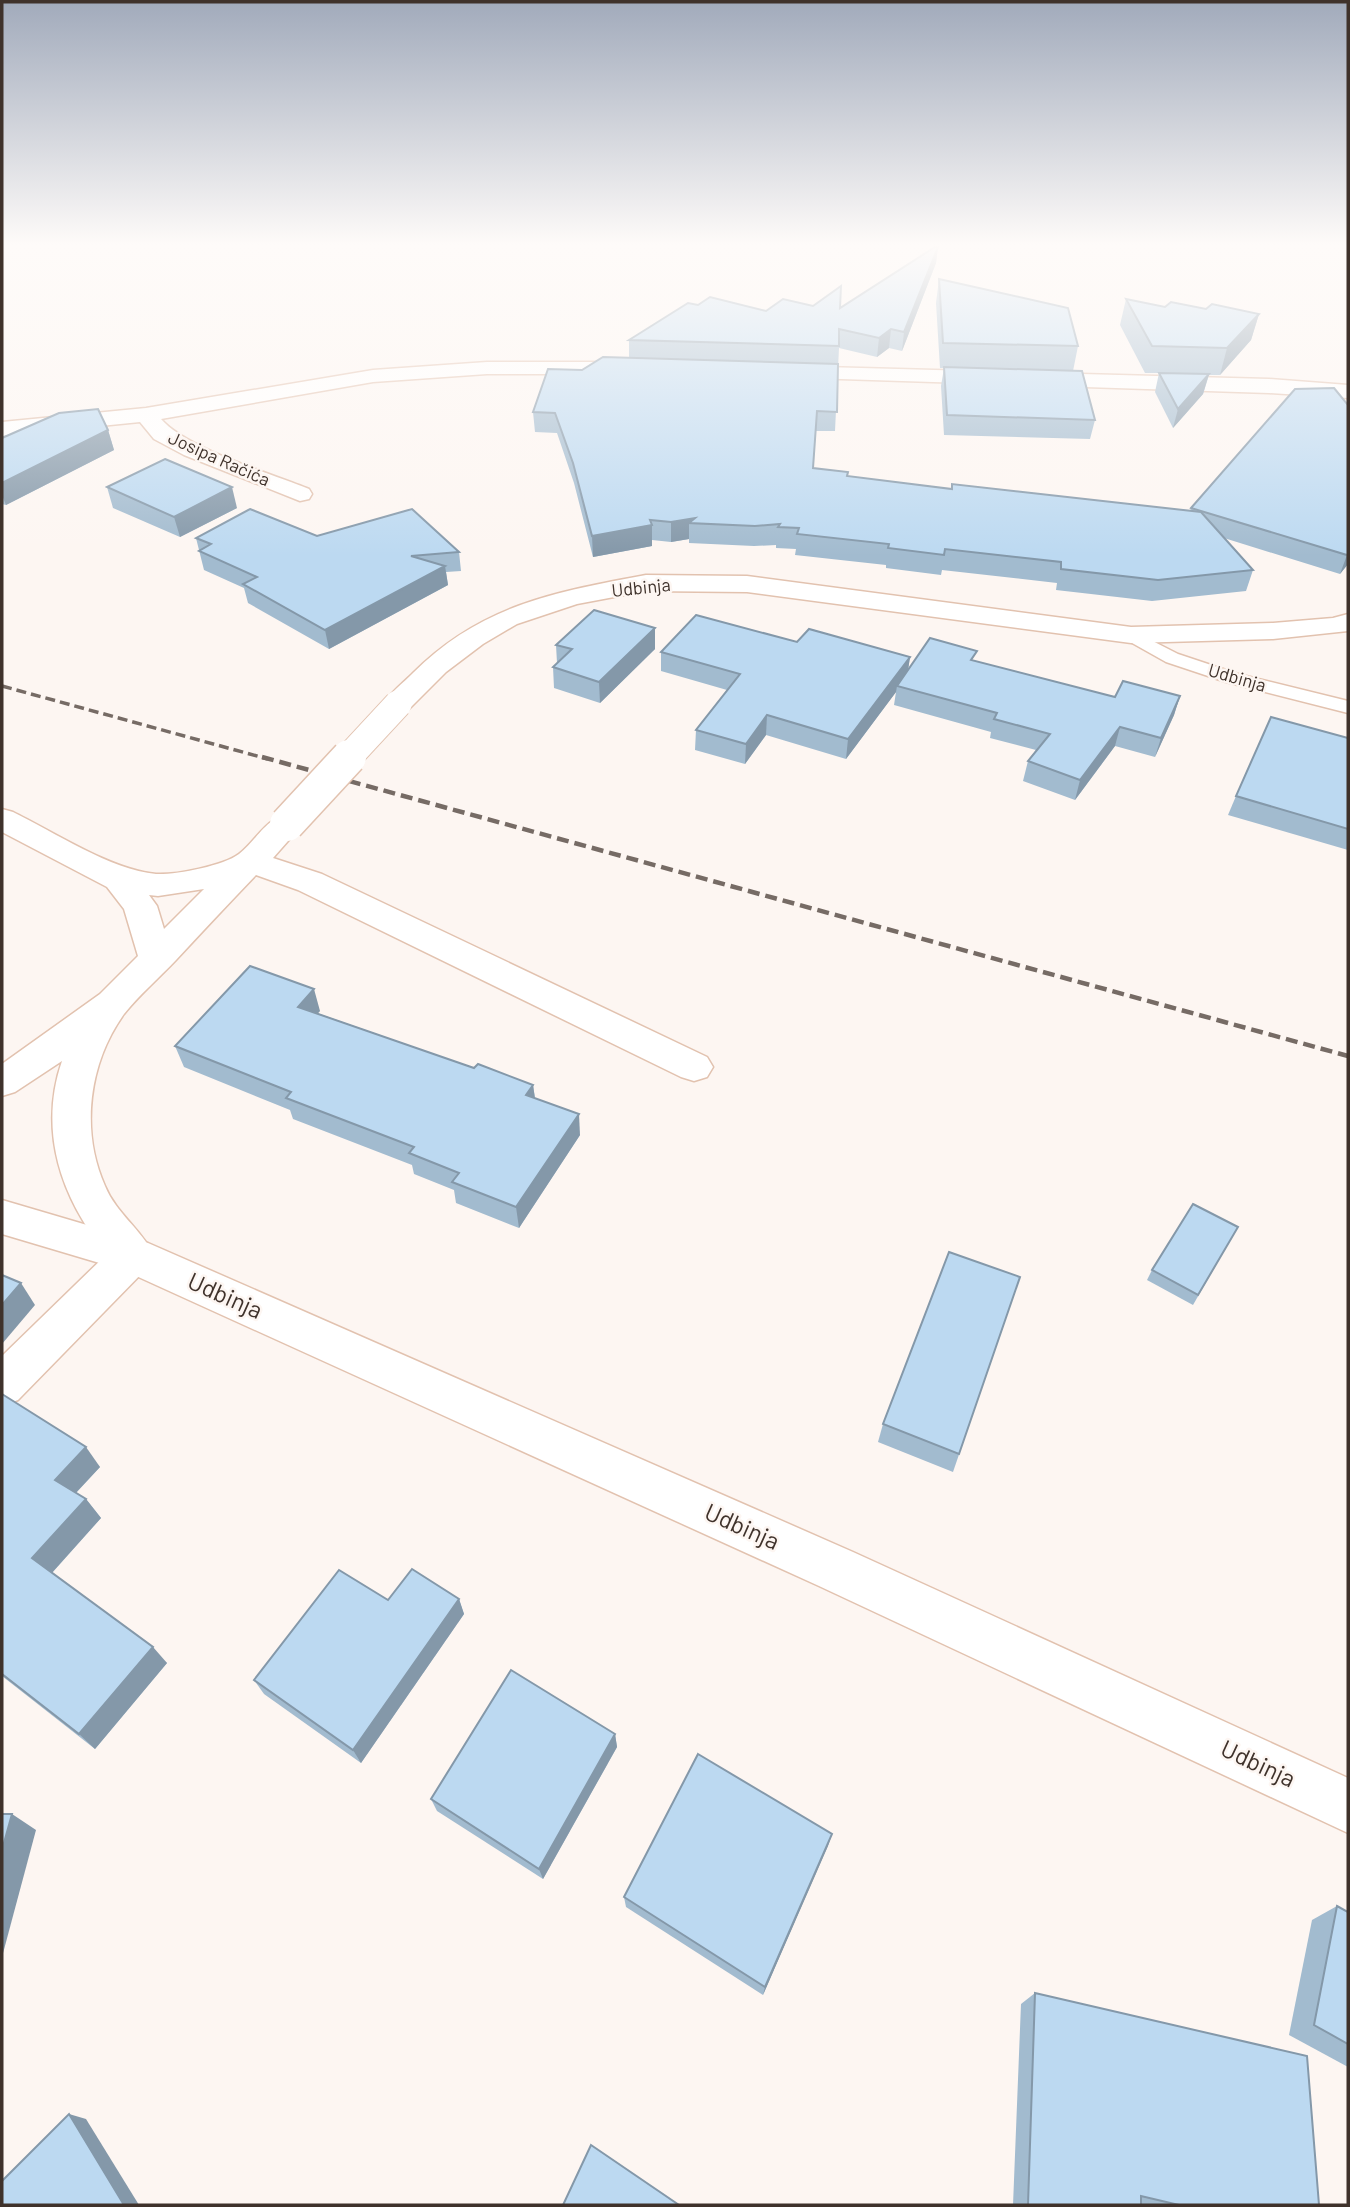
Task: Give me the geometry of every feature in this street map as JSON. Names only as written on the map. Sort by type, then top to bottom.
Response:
[{"type":"street","name":"Josipa Račića","points":[[2,429],[146,415],[373,376],[487,368],[657,369]]},
{"type":"street","points":[[769,372],[1269,386],[1348,392]]},
{"type":"street","name":"Josipa Račića","points":[[146,415],[162,434],[192,450],[300,494]]},
{"type":"street","name":"Udbinja","points":[[2,1082],[40,1058],[113,1003],[436,666],[473,638],[508,618],[572,597],[646,583],[747,584],[1130,635],[1273,631],[1335,626],[1348,622]]},
{"type":"street","points":[[2,819],[119,879],[158,885],[194,881],[251,862],[310,882],[694,1067]]},
{"type":"street","points":[[119,879],[140,906],[156,958]]},
{"type":"street","name":"Udbinja","points":[[113,1003],[86,1046],[74,1085],[71,1129],[78,1174],[96,1210],[133,1255]]},
{"type":"street","name":"Udbinja","points":[[2,1217],[133,1255],[836,1569],[1348,1806]]},
{"type":"street","points":[[2,1386],[133,1255]]},
{"type":"lane","name":"Udbinja","points":[[1130,635],[1172,658],[1232,678],[1348,708]]},
{"type":"building","points":[[603,357],[838,364],[837,412],[817,411],[813,468],[848,472],[847,476],[952,489],[952,484],[1201,512],[1253,570],[1158,580],[1061,569],[1061,562],[945,549],[944,555],[888,548],[889,544],[797,534],[799,528],[778,527],[780,524],[755,526],[689,523],[695,518],[671,522],[650,520],[652,525],[592,536],[573,463],[555,413],[533,412],[548,369],[582,370]]},
{"type":"building","points":[[944,367],[1082,371],[1095,420],[947,415]]},
{"type":"building","points":[[1159,373],[1209,374],[1178,409]]},
{"type":"building","points":[[1334,388],[1348,405],[1347,555],[1191,508],[1295,389]]},
{"type":"building","points":[[98,409],[108,430],[2,483],[2,438],[59,413]]},
{"type":"building","points":[[165,459],[232,487],[174,517],[107,487]]},
{"type":"building","points":[[250,509],[317,536],[412,509],[459,552],[411,556],[445,566],[325,630],[243,584],[257,577],[199,551],[211,544],[196,538]]},
{"type":"building","points":[[594,610],[655,628],[599,682],[553,667],[572,649],[556,645]]},
{"type":"building","points":[[696,615],[797,642],[809,629],[910,657],[848,739],[767,715],[746,744],[696,730],[740,674],[661,652]]},
{"type":"building","points":[[930,638],[977,651],[971,660],[1115,697],[1123,681],[1180,696],[1161,738],[1120,727],[1080,780],[1028,761],[1050,734],[994,719],[997,713],[897,686]]},
{"type":"building","points":[[1271,717],[1348,738],[1348,829],[1236,796]]},
{"type":"building","points":[[250,966],[314,989],[298,1007],[474,1068],[478,1064],[533,1085],[526,1095],[579,1114],[516,1207],[452,1182],[459,1173],[409,1153],[414,1147],[286,1098],[291,1092],[175,1046]]},
{"type":"building","points":[[1193,1204],[1238,1227],[1198,1295],[1152,1270]]},
{"type":"building","points":[[949,1252],[1020,1277],[959,1454],[883,1424]]},
{"type":"building","points":[[2,1275],[21,1283],[2,1305]]},
{"type":"building","points":[[2,1394],[86,1447],[55,1480],[86,1499],[32,1558],[153,1647],[79,1734],[2,1674]]},
{"type":"building","points":[[412,1569],[459,1599],[353,1750],[254,1680],[339,1570],[388,1600]]},
{"type":"building","points":[[511,1670],[615,1734],[539,1869],[431,1799]]},
{"type":"building","points":[[698,1754],[832,1834],[765,1987],[624,1897]]},
{"type":"building","points":[[2,1814],[12,1814],[2,1850]]},
{"type":"building","points":[[1337,1906],[1348,1912],[1348,2044],[1314,2025]]},
{"type":"building","points":[[1035,1993],[1307,2056],[1319,2205],[1179,2205],[1141,2196],[1141,2205],[1028,2205]]},
{"type":"building","points":[[69,2114],[124,2205],[2,2205],[2,2181]]},
{"type":"building","points":[[591,2145],[679,2205],[563,2205]]},
{"type":"railway","points":[[2,686],[268,759]]},
{"type":"railway","points":[[262,757],[1348,1056]]}]
